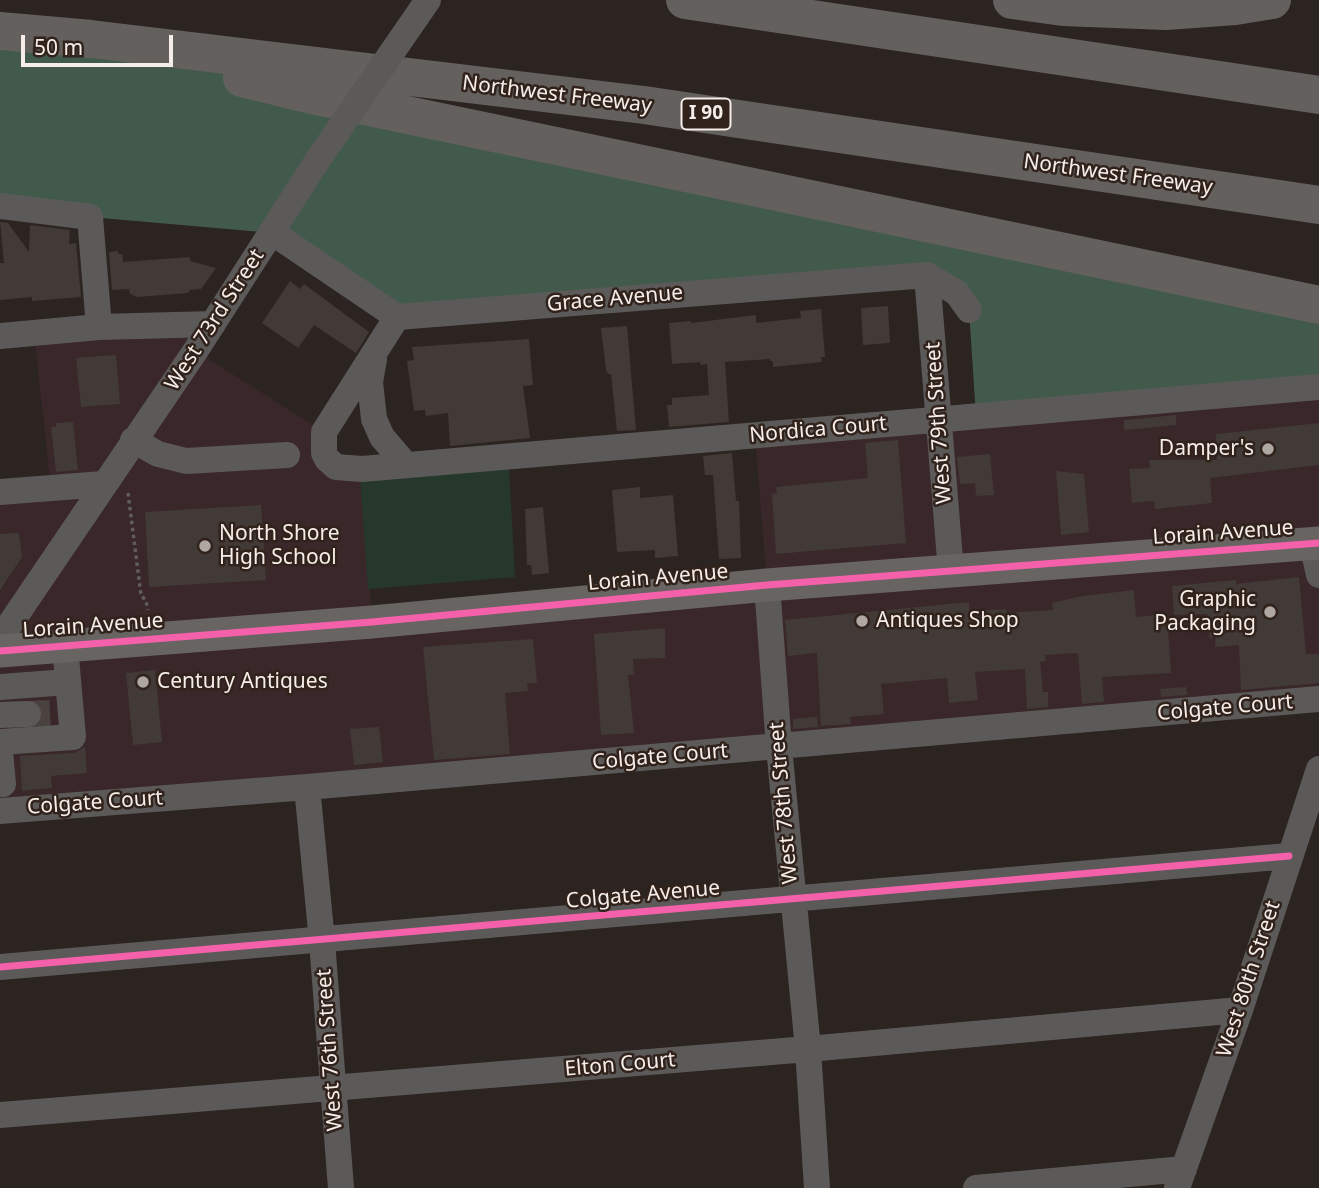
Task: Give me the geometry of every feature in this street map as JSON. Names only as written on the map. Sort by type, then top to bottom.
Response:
[{"type":"highway","points":[[685,0],[1319,95]]},
{"type":"highway","points":[[1012,0],[1090,9],[1166,11],[1236,6],[1272,0]]},
{"type":"highway","name":"Northwest Freeway","points":[[0,31],[91,39],[644,105],[1319,205]]},
{"type":"highway","points":[[91,39],[316,96],[1319,305]]},
{"type":"main road","name":"Lorain Avenue","points":[[0,651],[372,622],[767,585],[1315,543]]},
{"type":"street","name":"West 73rd Street","points":[[0,639],[115,486],[133,440],[213,324],[319,158],[428,0]]},
{"type":"street","points":[[0,206],[90,217],[99,327]]},
{"type":"street","points":[[273,233],[397,317],[382,340],[372,367],[370,382],[374,419],[382,437],[407,465]]},
{"type":"street","points":[[927,275],[957,293],[969,310]]},
{"type":"street","name":"Grace Avenue","points":[[397,317],[927,275]]},
{"type":"street","name":"West 79th Street","points":[[927,275],[951,572]]},
{"type":"street","points":[[0,336],[99,327],[213,324]]},
{"type":"street","name":"Nordica Court","points":[[382,340],[324,432],[324,453],[331,463],[343,469],[1319,387]]},
{"type":"street","points":[[133,440],[158,454],[186,461],[287,455]]},
{"type":"street","points":[[0,492],[115,486]]},
{"type":"street","points":[[1315,543],[1319,575]]},
{"type":"street","name":"West 78th Street","points":[[767,585],[779,747],[808,1049],[817,1188]]},
{"type":"street","points":[[49,713],[68,681],[65,646]]},
{"type":"street","points":[[0,687],[68,681]]},
{"type":"street","name":"Colgate Court","points":[[0,811],[779,747],[1319,699]]},
{"type":"street","points":[[0,715],[49,713],[73,737],[0,742]]},
{"type":"street","points":[[0,752],[3,784],[0,784]]},
{"type":"street","name":"West 80th Street","points":[[1180,1178],[1240,1010],[1319,769]]},
{"type":"street","name":"West 76th Street","points":[[307,787],[341,1188]]},
{"type":"street","name":"Colgate Avenue","points":[[0,967],[1289,856]]},
{"type":"street","name":"Elton Court","points":[[0,1115],[808,1049],[1240,1010]]},
{"type":"street","points":[[976,1188],[1180,1178]]},
{"type":"path","points":[[115,486],[141,595],[148,610]]},
{"type":"shaded area","points":[[213,324],[196,351],[324,432],[323,444],[362,469],[372,621],[767,585],[755,435],[1319,387],[1319,699],[0,811],[0,492],[51,488],[34,333]]},
{"type":"green space","points":[[0,31],[91,39],[1319,305],[1319,387],[976,416],[969,310],[927,275],[397,317],[273,233],[0,206]]},
{"type":"green space","points":[[509,468],[515,577],[368,589],[360,478]]},
{"type":"building","points":[[0,222],[8,223],[29,252],[30,225],[70,230],[69,244],[76,243],[81,297],[32,301],[32,297],[0,300],[0,263],[4,263]]},
{"type":"building","points":[[118,251],[118,254],[122,254],[123,262],[190,257],[190,261],[216,268],[201,289],[190,290],[188,293],[137,297],[130,294],[129,289],[112,290],[109,252]]},
{"type":"building","points":[[290,281],[300,289],[304,284],[369,332],[356,353],[314,325],[298,348],[262,323]]},
{"type":"building","points":[[888,306],[890,343],[863,345],[861,308]]},
{"type":"building","points":[[821,309],[825,357],[821,357],[822,362],[773,367],[773,361],[770,359],[725,362],[729,422],[669,427],[667,405],[672,405],[672,398],[709,395],[707,364],[672,364],[669,323],[756,315],[756,323],[801,318],[800,311]]},
{"type":"building","points":[[627,326],[636,430],[617,431],[611,374],[606,370],[601,328]]},
{"type":"building","points":[[529,339],[533,385],[523,386],[530,438],[450,446],[448,413],[426,416],[425,410],[414,411],[407,361],[414,360],[412,347]]},
{"type":"building","points":[[116,355],[120,404],[81,407],[76,358]]},
{"type":"building","points":[[1176,415],[1176,425],[1124,430],[1124,420]]},
{"type":"building","points":[[73,422],[78,470],[56,472],[51,427],[56,427],[56,423]]},
{"type":"building","points":[[1319,423],[1319,465],[1210,478],[1212,503],[1155,509],[1154,501],[1132,503],[1129,469],[1150,468],[1149,460],[1217,460],[1216,434]]},
{"type":"building","points":[[898,440],[906,543],[776,554],[772,494],[777,493],[776,487],[868,478],[865,443]]},
{"type":"building","points":[[732,453],[736,501],[739,501],[741,558],[719,559],[713,475],[705,475],[703,456]]},
{"type":"building","points":[[990,454],[994,495],[976,496],[975,483],[960,484],[957,457]]},
{"type":"building","points":[[1056,471],[1084,474],[1089,532],[1061,535]]},
{"type":"building","points":[[640,487],[640,498],[673,495],[678,556],[655,558],[655,550],[617,552],[612,490]]},
{"type":"building","name":"North Shore High School","points":[[261,505],[266,580],[149,587],[145,512]]},
{"type":"building","points":[[543,507],[549,573],[532,575],[531,565],[527,565],[525,509]]},
{"type":"building","points":[[19,533],[22,557],[0,590],[0,534]]},
{"type":"building","points":[[1299,577],[1306,654],[1319,654],[1319,683],[1241,690],[1239,645],[1215,647],[1216,636],[1210,639],[1207,614],[1174,615],[1172,586],[1236,580],[1236,584]]},
{"type":"building","points":[[1134,590],[1136,617],[1167,614],[1171,673],[1102,677],[1104,702],[1082,704],[1078,653],[1045,655],[1046,661],[1040,662],[1043,692],[1048,692],[1048,707],[1027,709],[1025,669],[975,672],[978,700],[949,703],[947,678],[881,684],[884,714],[850,717],[851,724],[821,726],[817,653],[788,656],[785,620],[969,602],[969,611],[1006,609],[1007,613],[1053,610],[1052,603],[1082,596]]},
{"type":"building","points":[[665,628],[665,658],[633,659],[634,675],[628,675],[634,733],[601,735],[594,634]]},
{"type":"building","points":[[533,639],[537,683],[527,683],[528,691],[505,693],[510,754],[434,760],[423,647]]},
{"type":"building","points":[[155,670],[162,742],[133,745],[126,673]]},
{"type":"building","points":[[1186,687],[1187,695],[1161,697],[1160,689]]},
{"type":"building","points":[[817,717],[818,727],[793,729],[793,719]]},
{"type":"building","points":[[379,727],[383,762],[354,765],[350,729]]},
{"type":"building","points":[[85,747],[87,773],[51,776],[52,788],[22,791],[20,756],[74,753]]},
{"type":"tunnel","points":[[28,714],[50,713]]},
{"type":"cycle path","points":[[0,651],[372,622],[767,585],[1319,543]]},
{"type":"cycle path","points":[[0,967],[1289,856]]},
{"type":"place","name":"Damper's","points":[[1268,449]]},
{"type":"place","name":"North Shore High School","points":[[205,546]]},
{"type":"place","name":"Graphic Packaging","points":[[1270,612]]},
{"type":"place","name":"Antiques Shop","points":[[862,621]]},
{"type":"place","name":"Century Antiques","points":[[143,682]]}]
